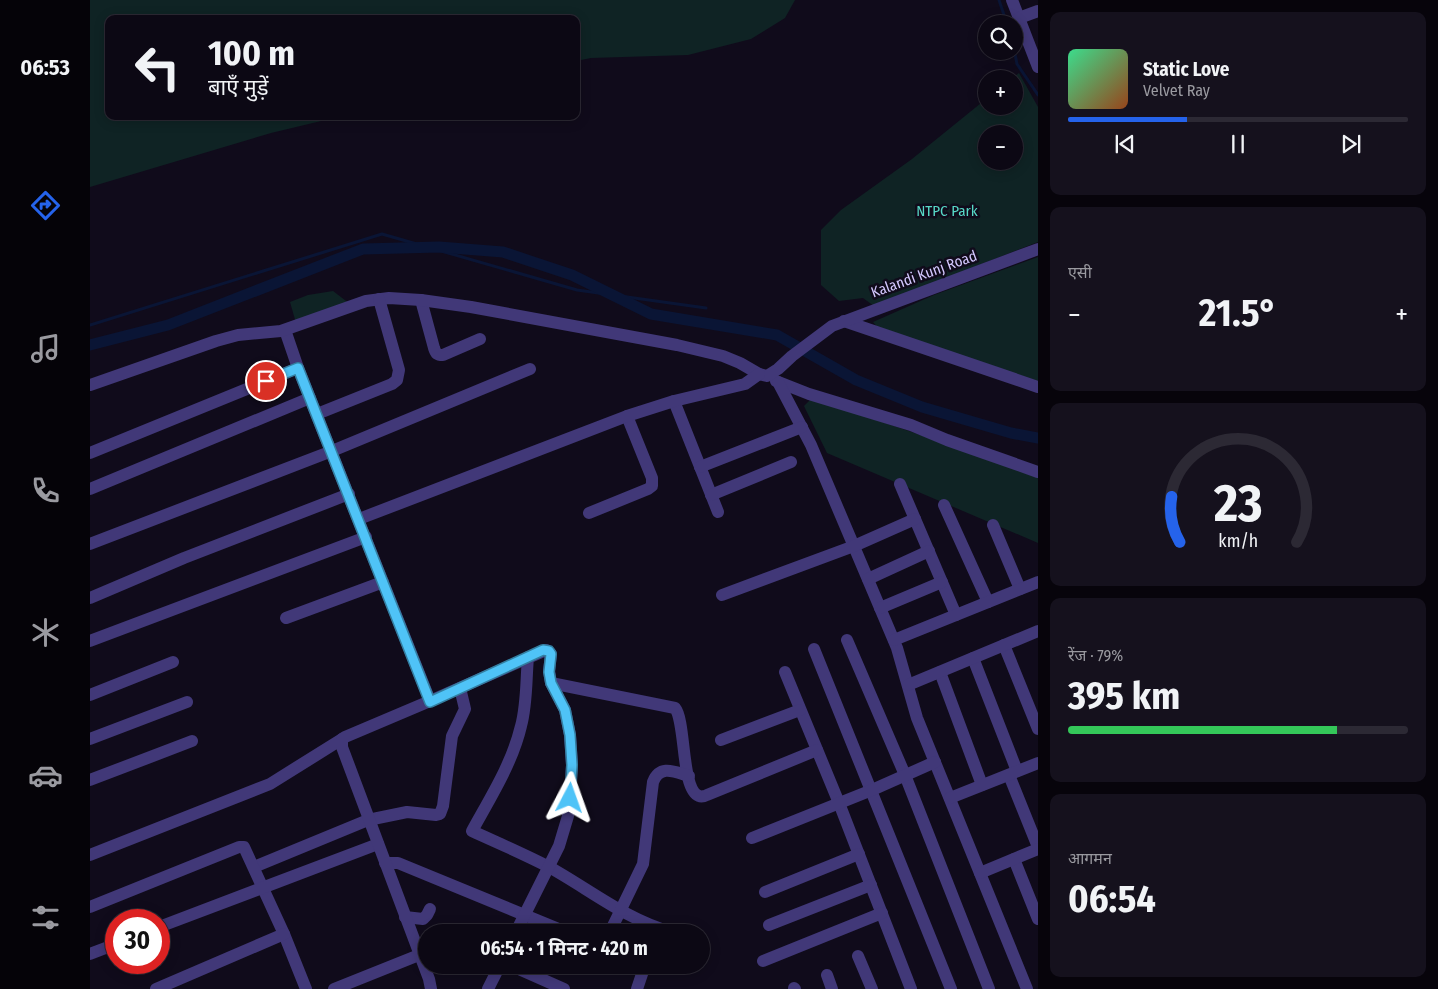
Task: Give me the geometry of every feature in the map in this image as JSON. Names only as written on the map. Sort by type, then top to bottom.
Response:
[{"type":"street","points":[[1012,0],[1018,15]]},
{"type":"street","points":[[1023,17],[1038,11]]},
{"type":"street","points":[[1023,28],[1037,63]]},
{"type":"street","name":"Kalandi Kunj Road","points":[[359,518],[627,416],[674,401],[768,377],[822,332],[832,326],[1038,249]]},
{"type":"street","points":[[317,414],[392,384],[397,380],[399,370],[378,299]]},
{"type":"street","points":[[90,385],[216,341],[238,335],[274,333],[366,301],[378,299],[422,300],[471,307],[677,345],[723,356],[809,394],[911,425],[946,440],[1038,472]]},
{"type":"street","points":[[422,300],[434,348],[438,356],[480,340]]},
{"type":"street","points":[[844,321],[1038,387]]},
{"type":"street","points":[[285,330],[298,368],[359,518],[430,702]]},
{"type":"street","points":[[90,453],[298,368]]},
{"type":"street","points":[[90,544],[332,451],[530,369]]},
{"type":"street","points":[[768,377],[802,427],[894,640],[918,718],[1027,989]]},
{"type":"street","points":[[90,489],[310,398]]},
{"type":"street","points":[[674,401],[718,512]]},
{"type":"street","points":[[589,513],[652,486],[652,478],[627,416]]},
{"type":"street","points":[[700,466],[802,427]]},
{"type":"street","points":[[712,495],[791,462]]},
{"type":"street","points":[[900,484],[956,615]]},
{"type":"street","points":[[90,598],[184,558],[349,494]]},
{"type":"street","points":[[944,505],[988,602]]},
{"type":"street","points":[[722,595],[854,546],[915,519]]},
{"type":"street","points":[[993,525],[1020,589]]},
{"type":"street","points":[[90,641],[366,537]]},
{"type":"street","points":[[868,579],[929,551]]},
{"type":"street","points":[[286,618],[383,582]]},
{"type":"street","points":[[880,608],[942,582]]},
{"type":"street","points":[[894,640],[1038,582]]},
{"type":"street","points":[[908,686],[973,658],[1037,634]]},
{"type":"street","points":[[847,640],[905,776],[989,989]]},
{"type":"street","points":[[1004,646],[1038,729]]},
{"type":"street","points":[[814,649],[951,989]]},
{"type":"street","points":[[90,855],[270,784],[345,737],[430,702],[543,650],[549,651],[551,654],[549,672],[551,683],[567,716],[570,735],[572,765],[568,816],[559,846],[520,924]]},
{"type":"street","points":[[528,657],[523,720],[520,732],[500,780],[472,831],[549,867],[645,924]]},
{"type":"street","points":[[973,658],[1038,848],[980,873]]},
{"type":"street","points":[[90,695],[173,662]]},
{"type":"street","points":[[785,672],[839,803],[911,989]]},
{"type":"street","points":[[940,672],[982,786]]},
{"type":"street","points":[[551,683],[675,708],[679,714],[689,776],[695,794],[699,796],[707,795],[817,750]]},
{"type":"street","points":[[254,868],[368,820],[407,812],[440,814],[452,736],[465,709],[460,688]]},
{"type":"street","points":[[90,739],[187,702]]},
{"type":"street","points":[[722,740],[800,710]]},
{"type":"street","points":[[342,740],[342,747],[368,820],[418,952]]},
{"type":"street","points":[[90,780],[192,741]]},
{"type":"street","points":[[752,838],[872,790],[935,762]]},
{"type":"street","points":[[950,798],[1038,763]]},
{"type":"street","points":[[614,924],[643,864],[653,782],[656,776],[663,771],[670,771],[689,776]]},
{"type":"street","points":[[170,924],[378,844]]},
{"type":"street","points":[[90,907],[239,847],[244,848],[247,850],[284,934],[306,989]]},
{"type":"street","points":[[765,892],[859,854]]},
{"type":"street","points":[[1014,859],[1038,919]]},
{"type":"street","points":[[385,863],[398,863],[546,924]]},
{"type":"street","points":[[769,925],[871,885]]},
{"type":"street","points":[[405,917],[423,919],[430,909]]},
{"type":"street","points":[[763,961],[882,913]]},
{"type":"street","points":[[156,989],[284,934]]},
{"type":"street","points":[[90,954],[105,948]]},
{"type":"street","points":[[334,989],[418,955]]},
{"type":"street","points":[[858,956],[872,989]]},
{"type":"street","points":[[426,974],[431,989]]},
{"type":"street","points":[[488,989],[496,974]]},
{"type":"street","points":[[530,974],[564,989]]},
{"type":"street","points":[[637,989],[642,974]]},
{"type":"street","points":[[827,975],[832,989]]},
{"type":"green space","points":[[90,0],[795,0],[785,18],[751,39],[688,55],[591,58],[580,60],[580,15],[105,15],[105,120],[325,120],[271,133],[90,187]]},
{"type":"green space","name":"NTPC Park","points":[[1023,80],[1038,107],[1038,242],[874,306],[863,298],[839,301],[821,285],[821,230],[841,210],[912,159],[978,105],[978,115],[1023,115]]},
{"type":"green space","points":[[1038,257],[1038,381],[878,328],[873,322],[934,295]]},
{"type":"green space","points":[[333,291],[350,304],[296,323],[290,302],[308,295]]},
{"type":"green space","points":[[812,398],[1038,475],[1038,543],[827,453],[804,406]]},
{"type":"waterway","points":[[999,0],[1004,15]]},
{"type":"waterway","points":[[1016,60],[1038,95]]},
{"type":"waterway","points":[[90,325],[382,234],[577,290],[706,308]]},
{"type":"waterway","points":[[90,345],[168,325],[363,249],[439,247],[503,252],[572,275],[651,314],[777,335],[856,380],[922,407],[1011,433],[1038,438]]},
{"type":"route","points":[[266,381],[298,368],[359,518],[430,702],[543,650],[549,651],[551,654],[549,672],[551,683],[565,710],[569,725],[572,765],[570,798]]}]
